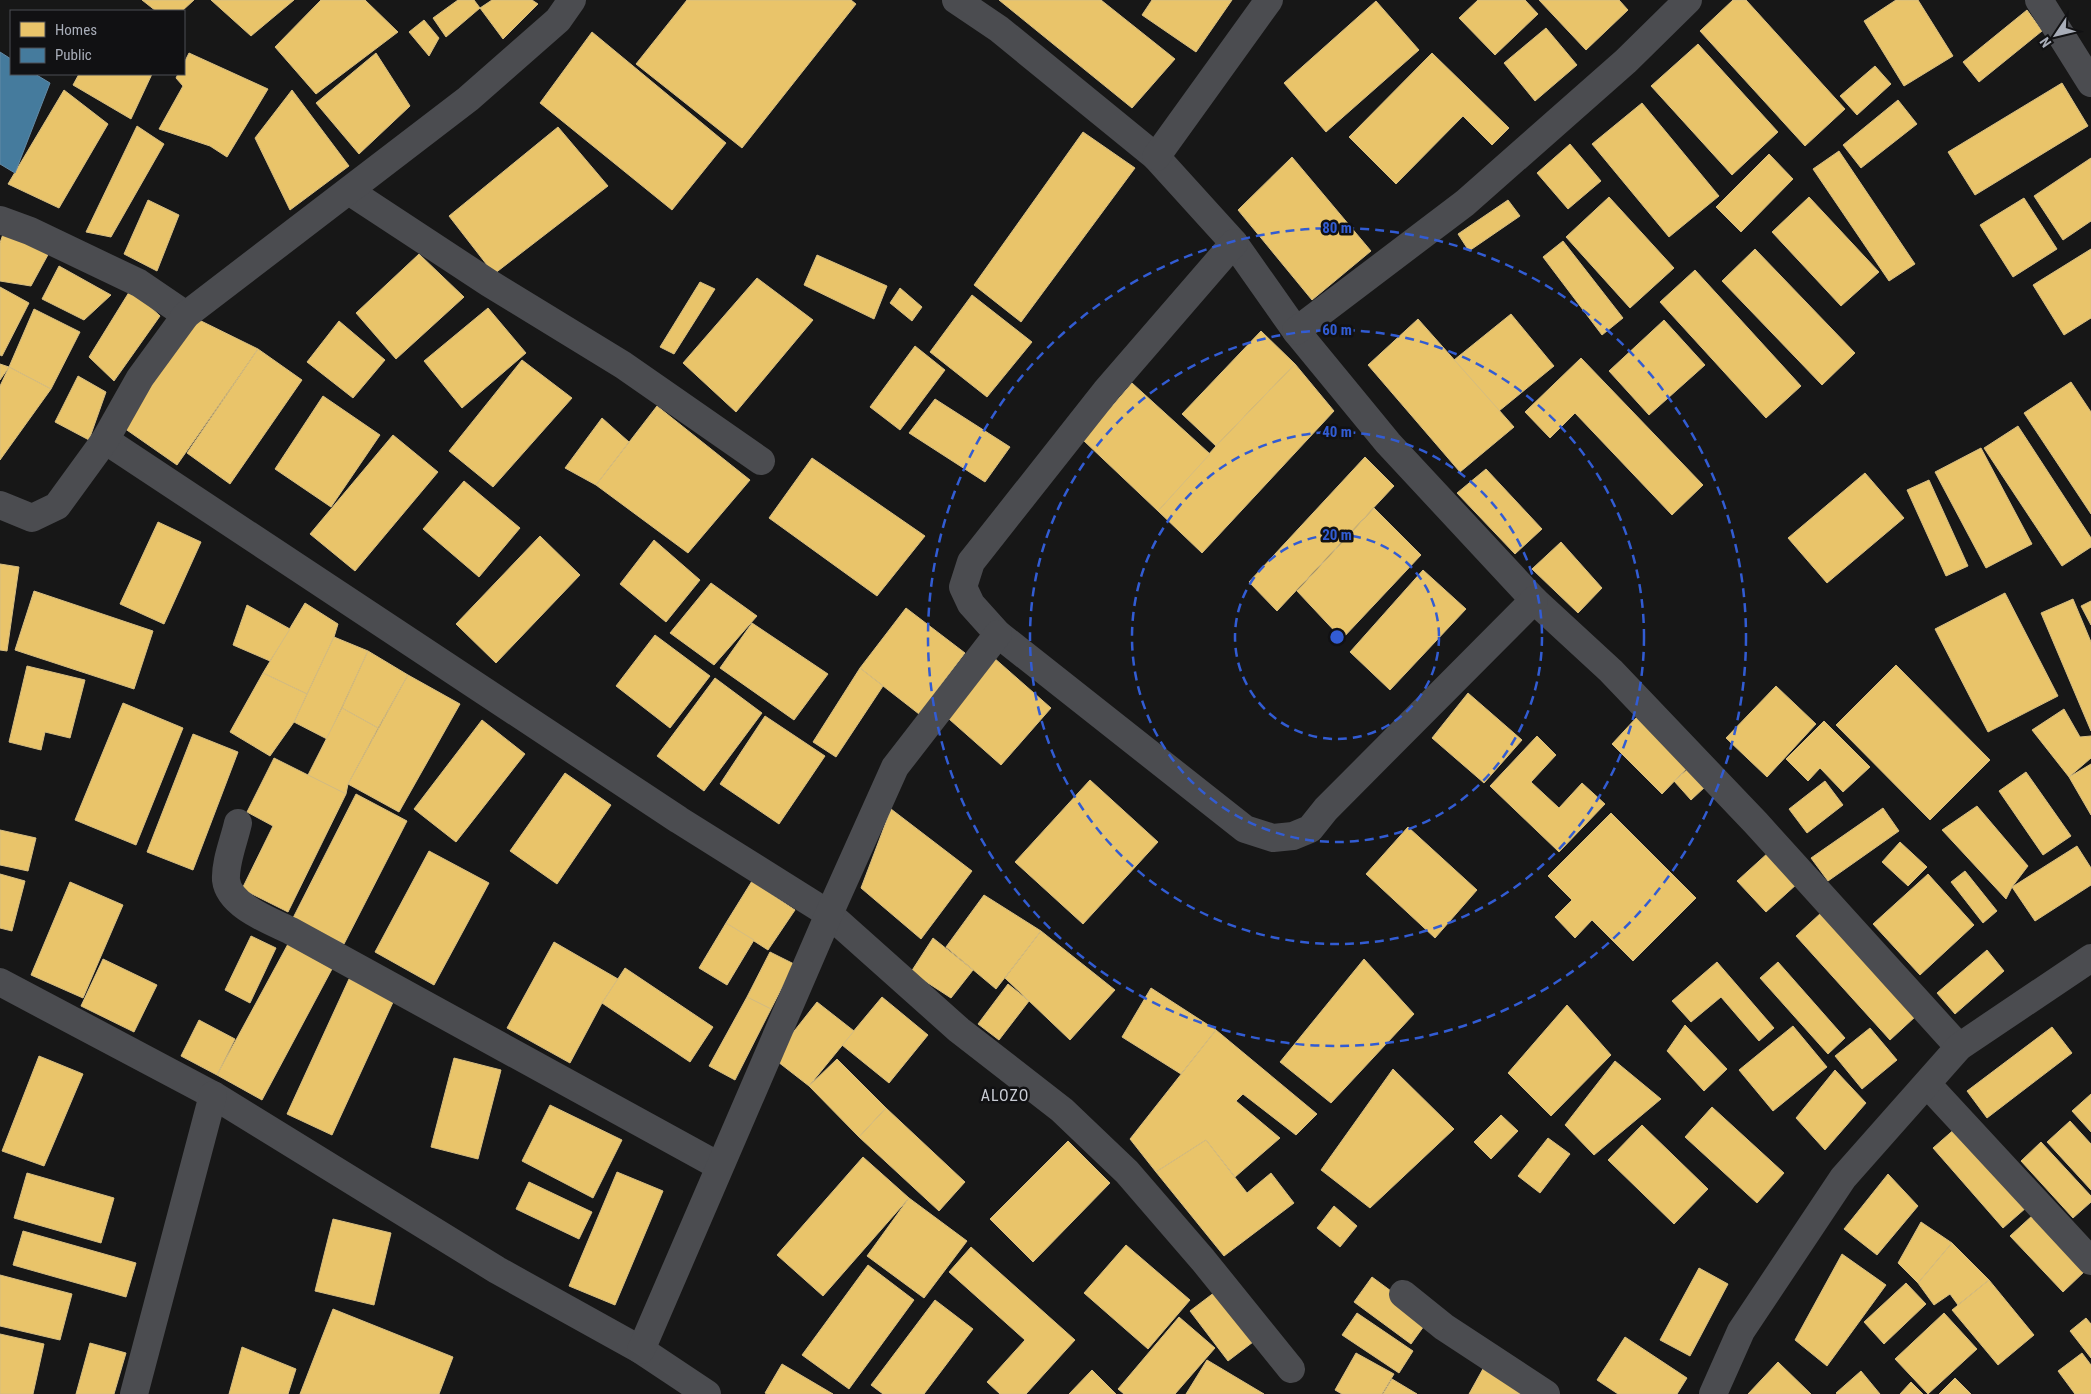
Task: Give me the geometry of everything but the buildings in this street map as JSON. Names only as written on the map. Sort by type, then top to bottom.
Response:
[{"type":"street","points":[[956,0],[999,30],[1156,157],[1234,243],[1296,331],[1388,443],[1534,600],[1611,671],[1749,816],[1958,1047]]},
{"type":"street","points":[[1156,157],[1269,0]]},
{"type":"street","points":[[1296,331],[1465,203],[1626,61],[1688,0]]},
{"type":"street","points":[[2039,0],[2091,83]]},
{"type":"street","points":[[0,505],[32,518],[57,506],[105,440],[140,378],[186,315],[468,99],[558,7]]},
{"type":"street","points":[[349,191],[489,283],[622,364],[761,461]]},
{"type":"street","points":[[0,220],[30,231],[139,283],[186,315]]},
{"type":"street","points":[[1234,243],[1106,391],[971,562],[963,588],[971,604],[998,634],[1245,829],[1273,838],[1292,836],[1310,829],[1326,809],[1534,600]]},
{"type":"street","points":[[105,440],[654,804],[829,914],[959,1030],[1062,1110],[1127,1172],[1203,1260],[1291,1369]]},
{"type":"street","points":[[641,1350],[719,1166],[895,767],[998,634]]},
{"type":"street","points":[[238,823],[227,866],[226,882],[232,896],[252,912],[291,931],[719,1166]]},
{"type":"street","points":[[1713,1394],[1741,1331],[1843,1178],[1958,1047],[2091,958]]},
{"type":"street","points":[[0,982],[213,1095],[496,1270],[641,1350],[707,1394]]},
{"type":"street","points":[[1927,1084],[2091,1262]]},
{"type":"street","points":[[134,1394],[213,1095]]},
{"type":"street","points":[[1403,1294],[1444,1327],[1546,1394]]},
{"type":"district","name":"ALOZO","points":[[1005,1095]]}]
